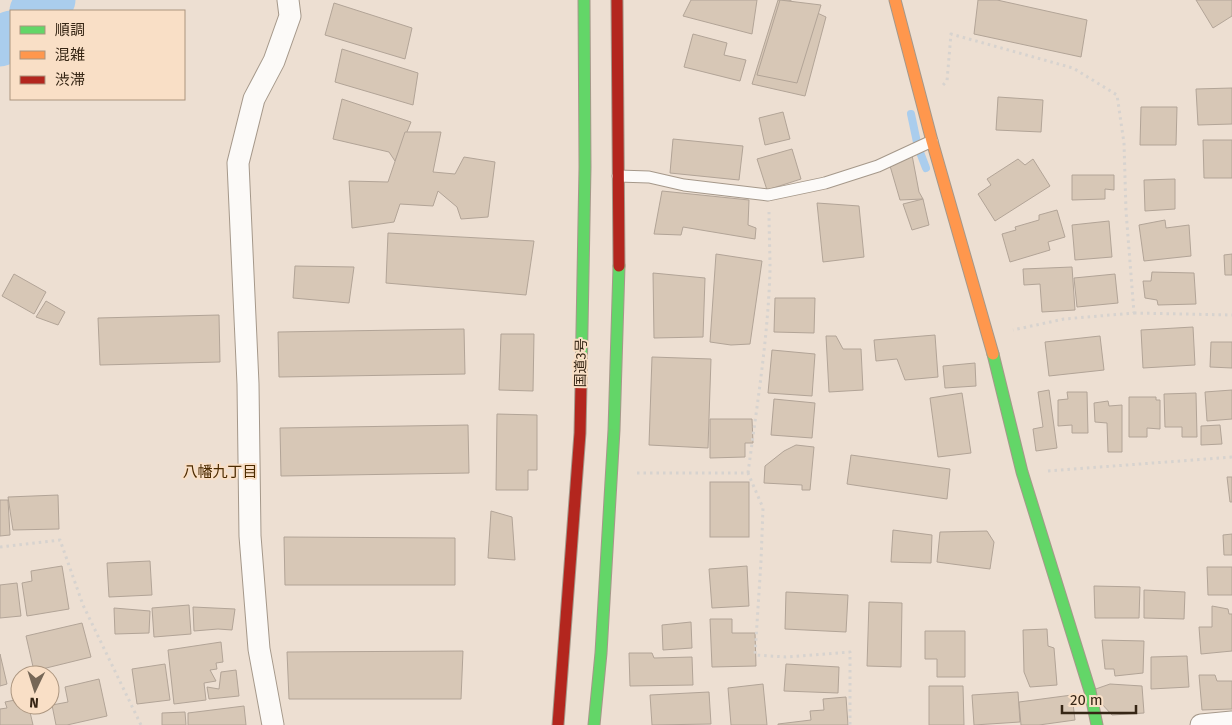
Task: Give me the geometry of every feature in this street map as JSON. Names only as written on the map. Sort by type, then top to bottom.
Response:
[{"type":"main road","name":"国道3号","points":[[558,725],[580,433],[585,167],[584,0]]},
{"type":"main road","points":[[594,725],[601,653],[611,474],[619,269],[617,0]]},
{"type":"main road","points":[[895,0],[932,141],[989,336],[1022,472],[1090,691],[1097,725]]},
{"type":"street","points":[[273,725],[259,649],[250,536],[248,384],[238,163],[254,99],[274,61],[290,16],[288,0]]},
{"type":"street","points":[[1201,725],[1232,722]]},
{"type":"lane","points":[[618,176],[648,177],[684,185],[768,195],[826,183],[878,166],[932,141]]},
{"type":"path","points":[[922,104],[947,81],[951,34],[1073,68],[1117,95],[1124,143],[1126,211],[1134,313]]},
{"type":"path","points":[[768,195],[770,269],[760,390],[748,473],[763,508],[762,561],[755,655],[786,657],[850,652],[850,725]]},
{"type":"path","points":[[989,336],[1064,319],[1134,313],[1232,315]]},
{"type":"path","points":[[1022,472],[1232,458]]},
{"type":"path","points":[[611,474],[748,473]]},
{"type":"path","points":[[0,548],[60,540],[83,605],[141,725]]},
{"type":"building","points":[[691,0],[757,0],[752,34],[683,16]]},
{"type":"building","points":[[778,0],[789,0],[826,17],[805,96],[752,84]]},
{"type":"building","points":[[780,0],[821,5],[797,83],[757,75]]},
{"type":"building","points":[[978,0],[997,0],[1087,20],[1081,57],[974,34]]},
{"type":"building","points":[[1196,0],[1232,0],[1232,16],[1213,28]]},
{"type":"building","points":[[334,3],[412,28],[405,59],[325,35]]},
{"type":"building","points":[[693,34],[727,43],[724,55],[746,60],[740,81],[684,67]]},
{"type":"building","points":[[342,49],[418,73],[413,105],[335,82]]},
{"type":"building","points":[[1232,88],[1232,124],[1198,125],[1196,89]]},
{"type":"building","points":[[998,97],[1043,100],[1041,132],[996,130]]},
{"type":"building","points":[[342,99],[411,122],[395,161],[389,152],[333,139]]},
{"type":"building","points":[[1141,107],[1177,107],[1176,145],[1140,145]]},
{"type":"building","points":[[783,112],[790,139],[765,145],[759,118]]},
{"type":"building","points":[[405,132],[441,132],[433,172],[455,174],[464,157],[495,162],[488,217],[461,219],[457,207],[438,191],[433,206],[400,204],[394,222],[352,228],[349,181],[388,182]]},
{"type":"building","points":[[673,139],[743,146],[739,180],[670,173]]},
{"type":"building","points":[[1203,140],[1232,140],[1232,178],[1204,178]]},
{"type":"building","points":[[792,149],[801,179],[767,190],[757,159]]},
{"type":"building","points":[[912,155],[919,192],[923,199],[900,200],[888,159]]},
{"type":"building","points":[[1018,159],[1025,165],[1033,159],[1050,186],[995,221],[978,194],[991,185],[987,179]]},
{"type":"building","points":[[1072,175],[1114,175],[1114,190],[1105,189],[1105,199],[1072,200]]},
{"type":"building","points":[[1175,179],[1175,209],[1145,211],[1144,180]]},
{"type":"building","points":[[662,191],[749,200],[748,225],[756,228],[755,239],[683,227],[681,235],[654,234]]},
{"type":"building","points":[[923,199],[929,225],[912,230],[903,204]]},
{"type":"building","points":[[817,203],[859,206],[864,257],[823,262]]},
{"type":"building","points":[[1057,210],[1065,237],[1048,242],[1050,250],[1010,262],[1002,234],[1016,230],[1015,227],[1039,220],[1039,215]]},
{"type":"building","points":[[1165,220],[1166,228],[1189,225],[1191,256],[1144,261],[1139,225]]},
{"type":"building","points":[[1109,221],[1112,257],[1075,260],[1072,225]]},
{"type":"building","points":[[388,233],[534,241],[526,295],[386,283]]},
{"type":"building","points":[[716,254],[762,261],[750,344],[731,345],[710,342]]},
{"type":"building","points":[[1232,254],[1232,275],[1225,275],[1224,255]]},
{"type":"building","points":[[295,266],[354,267],[349,303],[293,298]]},
{"type":"building","points":[[1072,267],[1075,310],[1042,312],[1040,284],[1024,285],[1023,269]]},
{"type":"building","points":[[1152,272],[1194,273],[1196,304],[1158,305],[1157,300],[1145,298],[1143,281],[1151,281]]},
{"type":"building","points":[[653,273],[705,278],[703,337],[654,338]]},
{"type":"building","points":[[14,274],[46,292],[34,314],[2,296]]},
{"type":"building","points":[[1115,274],[1118,303],[1077,307],[1074,278]]},
{"type":"building","points":[[775,298],[815,298],[814,333],[774,332]]},
{"type":"building","points":[[46,301],[65,312],[58,325],[36,317]]},
{"type":"building","points":[[219,315],[220,362],[100,365],[98,318]]},
{"type":"building","points":[[1193,327],[1195,365],[1143,368],[1141,330]]},
{"type":"building","points":[[464,329],[465,374],[279,377],[278,332]]},
{"type":"building","points":[[501,334],[534,334],[533,391],[499,390]]},
{"type":"building","points":[[935,335],[938,377],[905,380],[897,359],[876,361],[874,340]]},
{"type":"building","points":[[826,336],[836,336],[843,349],[861,349],[863,390],[829,392]]},
{"type":"building","points":[[1100,336],[1104,370],[1049,376],[1045,342]]},
{"type":"building","points":[[1211,342],[1232,342],[1232,368],[1210,367]]},
{"type":"building","points":[[772,350],[815,354],[812,396],[768,393]]},
{"type":"building","points":[[652,357],[711,359],[708,448],[649,445]]},
{"type":"building","points":[[975,363],[976,386],[945,388],[943,366]]},
{"type":"building","points":[[1049,390],[1057,448],[1036,451],[1033,429],[1043,427],[1038,392]]},
{"type":"building","points":[[1232,390],[1232,419],[1207,421],[1205,392]]},
{"type":"building","points":[[1067,392],[1087,392],[1088,433],[1072,433],[1072,425],[1058,426],[1058,400],[1068,399]]},
{"type":"building","points":[[962,393],[971,453],[938,457],[930,398]]},
{"type":"building","points":[[1196,393],[1197,437],[1182,437],[1182,427],[1165,427],[1164,394]]},
{"type":"building","points":[[1129,397],[1156,397],[1156,400],[1160,400],[1160,429],[1147,428],[1147,437],[1129,437]]},
{"type":"building","points":[[774,399],[815,403],[812,438],[771,435]]},
{"type":"building","points":[[1108,401],[1109,406],[1122,405],[1122,452],[1108,452],[1107,423],[1095,422],[1094,403]]},
{"type":"building","points":[[497,414],[537,415],[537,470],[528,470],[528,490],[496,490]]},
{"type":"building","points":[[710,419],[752,419],[753,443],[745,443],[745,457],[710,458]]},
{"type":"building","points":[[468,425],[469,473],[281,476],[280,428]]},
{"type":"building","points":[[1220,425],[1222,444],[1201,445],[1201,426]]},
{"type":"building","points":[[796,445],[814,447],[810,490],[802,490],[802,485],[764,483],[765,466],[784,451]]},
{"type":"building","points":[[851,455],[950,469],[947,499],[847,484]]},
{"type":"building","points":[[1227,477],[1232,477],[1232,502],[1230,502]]},
{"type":"building","points":[[710,482],[749,482],[749,537],[710,537]]},
{"type":"building","points":[[58,495],[59,529],[13,530],[8,497]]},
{"type":"building","points":[[0,500],[8,500],[10,535],[0,536]]},
{"type":"building","points":[[491,511],[512,517],[515,560],[488,558]]},
{"type":"building","points":[[893,530],[932,535],[931,563],[891,562]]},
{"type":"building","points":[[987,531],[994,542],[990,569],[937,562],[940,532]]},
{"type":"building","points":[[1232,534],[1232,555],[1224,555],[1223,535]]},
{"type":"building","points":[[284,537],[455,538],[455,585],[285,585]]},
{"type":"building","points":[[150,561],[152,595],[109,597],[107,563]]},
{"type":"building","points":[[62,566],[69,609],[27,616],[22,583],[32,581],[31,571]]},
{"type":"building","points":[[747,566],[749,606],[712,608],[709,569]]},
{"type":"building","points":[[1207,567],[1232,567],[1232,595],[1208,595]]},
{"type":"building","points":[[17,583],[21,616],[0,618],[0,585]]},
{"type":"building","points":[[1094,586],[1140,587],[1139,618],[1095,618]]},
{"type":"building","points":[[1144,590],[1185,592],[1184,619],[1144,618]]},
{"type":"building","points":[[786,592],[848,595],[846,632],[785,629]]},
{"type":"building","points":[[869,602],[902,603],[901,667],[867,666]]},
{"type":"building","points":[[189,605],[191,634],[154,637],[152,608]]},
{"type":"building","points":[[1212,606],[1228,609],[1229,614],[1232,614],[1232,651],[1201,654],[1199,627],[1212,627]]},
{"type":"building","points":[[193,607],[235,609],[232,630],[194,631]]},
{"type":"building","points":[[114,608],[150,611],[149,633],[115,634]]},
{"type":"building","points":[[710,619],[732,619],[732,633],[755,633],[756,666],[712,667]]},
{"type":"building","points":[[691,622],[692,648],[663,650],[662,625]]},
{"type":"building","points":[[82,623],[91,657],[58,665],[33,665],[26,636]]},
{"type":"building","points":[[1047,629],[1048,646],[1054,648],[1057,685],[1030,687],[1024,672],[1023,630]]},
{"type":"building","points":[[925,631],[965,631],[965,677],[937,677],[937,659],[925,659]]},
{"type":"building","points":[[1102,640],[1144,641],[1143,673],[1115,676],[1114,669],[1105,669]]},
{"type":"building","points":[[221,642],[223,662],[216,663],[217,669],[210,670],[216,681],[204,683],[206,700],[174,704],[168,650]]},
{"type":"building","points":[[463,651],[461,699],[289,699],[287,652]]},
{"type":"building","points":[[629,653],[652,653],[654,658],[692,657],[693,685],[630,686]]},
{"type":"building","points":[[0,654],[7,684],[0,686]]},
{"type":"building","points":[[1187,656],[1189,687],[1151,689],[1151,657]]},
{"type":"building","points":[[165,664],[170,700],[137,704],[132,669]]},
{"type":"building","points":[[786,664],[839,667],[838,693],[784,691]]},
{"type":"building","points":[[236,670],[239,696],[209,699],[207,687],[219,689],[221,672]]},
{"type":"building","points":[[1199,675],[1215,675],[1217,681],[1232,681],[1232,709],[1202,710]]},
{"type":"building","points":[[99,679],[107,716],[67,725],[56,725],[54,715],[60,715],[60,704],[68,702],[65,687]]},
{"type":"building","points":[[763,684],[767,725],[731,725],[728,688]]},
{"type":"building","points":[[1110,684],[1142,686],[1144,713],[1112,715],[1090,691]]},
{"type":"building","points":[[929,686],[963,686],[964,725],[929,725]]},
{"type":"building","points":[[709,692],[711,724],[652,725],[650,695]]},
{"type":"building","points":[[1018,692],[1020,722],[974,725],[972,695]]},
{"type":"building","points":[[1072,695],[1075,720],[1039,725],[1021,725],[1019,702]]},
{"type":"building","points":[[846,697],[848,725],[778,725],[811,720],[810,711],[824,710],[823,699]]},
{"type":"building","points":[[10,701],[10,715],[31,715],[33,725],[0,725],[0,709],[7,708],[5,702]]},
{"type":"building","points":[[244,706],[246,725],[188,725],[188,713]]},
{"type":"building","points":[[185,712],[186,725],[162,725],[162,713]]},
{"type":"waterway","points":[[34,10],[53,0]]},
{"type":"waterway","points":[[0,44],[10,34]]},
{"type":"waterway","points":[[911,114],[918,147],[926,168]]},
{"type":"traffic: fast","points":[[581,384],[585,167],[584,0]]},
{"type":"traffic: fast","points":[[594,725],[601,653],[614,430],[619,266]]},
{"type":"traffic: fast","points":[[993,354],[1022,472],[1090,691],[1097,725]]},
{"type":"traffic: slow","points":[[895,0],[932,141],[993,354]]},
{"type":"traffic: jam","points":[[617,0],[619,266]]},
{"type":"traffic: jam","points":[[558,725],[580,433],[581,384]]},
{"type":"district","name":"八幡九丁目","points":[[220,472]]}]
